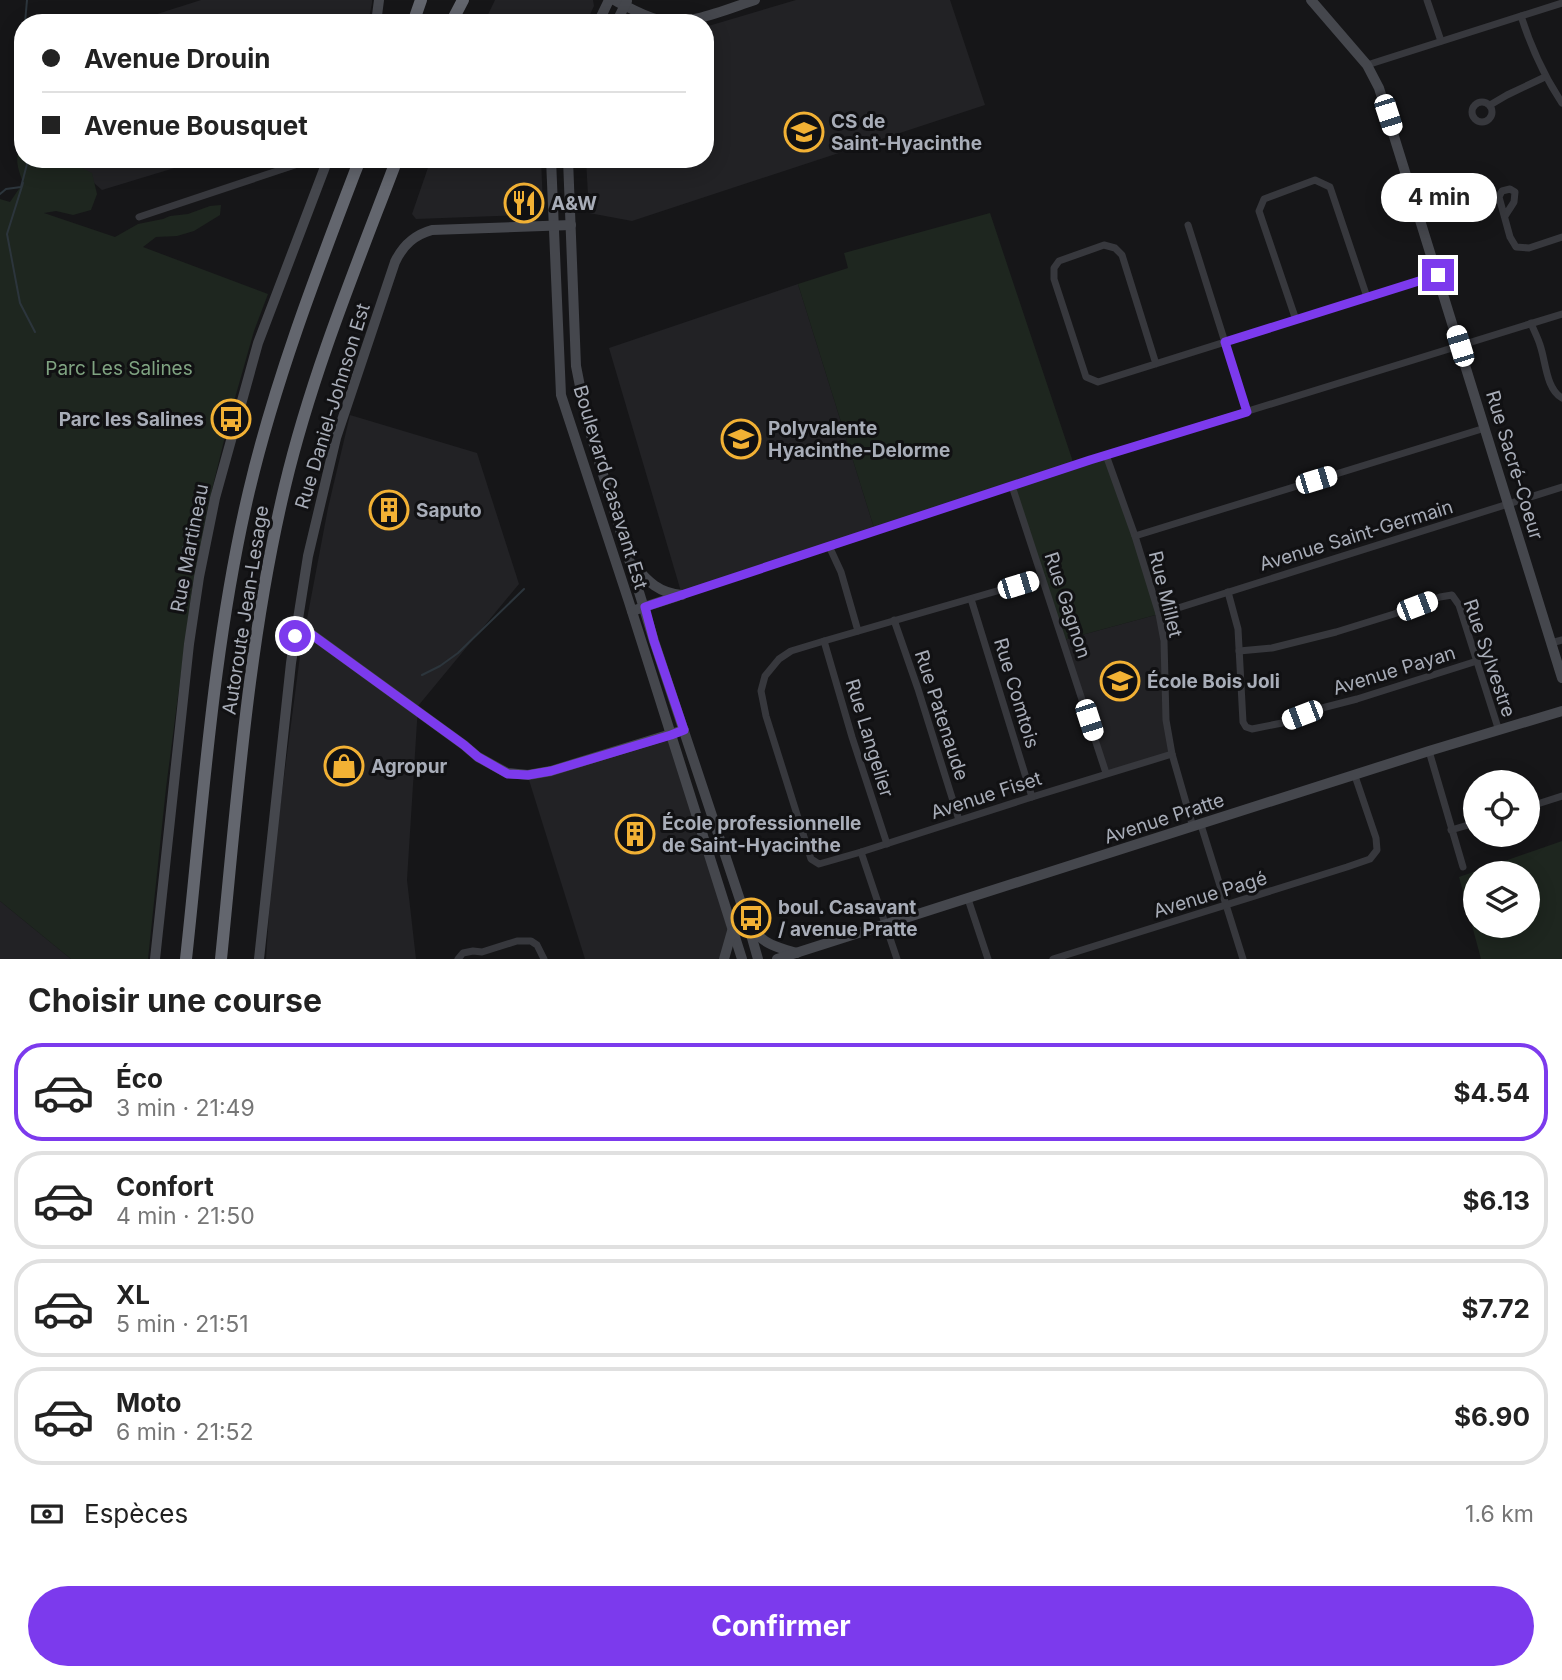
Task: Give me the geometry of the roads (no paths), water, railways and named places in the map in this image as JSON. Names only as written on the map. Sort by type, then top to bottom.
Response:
[{"type":"highway","name":"Autoroute Jean-Lesage","points":[[186,959],[218,664],[230,581],[246,506],[282,371],[357,168]]},
{"type":"highway","name":"Autoroute Jean-Lesage","points":[[221,959],[252,663],[279,511],[321,362],[394,168]]},
{"type":"street","points":[[612,0],[626,3],[643,14]]},
{"type":"street","points":[[708,14],[754,0]]},
{"type":"street","name":"Rue Sacré-Coeur","points":[[1311,0],[1367,65],[1380,88],[1508,504],[1557,642],[1562,678]]},
{"type":"street","points":[[1427,0],[1441,41]]},
{"type":"street","points":[[1367,65],[1562,3]]},
{"type":"street","points":[[1521,16],[1545,77],[1562,103]]},
{"type":"street","points":[[1490,105],[1545,77]]},
{"type":"street","points":[[139,217],[286,168]]},
{"type":"street","name":"Rue Martineau","points":[[155,959],[188,653],[213,511],[254,356],[324,168]]},
{"type":"street","name":"Boulevard Casavant Est","points":[[551,168],[561,395],[743,959]]},
{"type":"street","name":"Boulevard Casavant Est","points":[[568,168],[576,366],[587,422],[654,641],[758,959]]},
{"type":"street","points":[[1296,320],[1259,211],[1264,199],[1315,180],[1330,187],[1367,297]]},
{"type":"street","points":[[1505,216],[1510,237],[1516,247],[1529,248],[1562,237]]},
{"type":"street","name":"Rue Daniel-Johnson Est","points":[[259,959],[288,688],[310,548],[332,454],[393,267],[401,251],[413,238],[432,230],[571,225]]},
{"type":"street","points":[[1188,225],[1247,412]]},
{"type":"street","points":[[1156,364],[1122,255],[1115,248],[1104,245],[1059,261],[1054,268],[1054,279],[1086,377],[1098,382],[1156,364],[1225,342],[1296,320],[1367,297],[1438,275]]},
{"type":"street","points":[[632,611],[1106,455],[1562,314]]},
{"type":"street","points":[[1531,323],[1552,388],[1558,397],[1562,398]]},
{"type":"street","points":[[1135,536],[1485,428]]},
{"type":"street","name":"Rue Millet","points":[[1106,455],[1159,614],[1164,641],[1166,720],[1172,754],[1243,959]]},
{"type":"street","name":"Rue Gagnon","points":[[1012,486],[1106,773]]},
{"type":"street","name":"Avenue Saint-Germain","points":[[1159,614],[1562,487]]},
{"type":"street","points":[[829,546],[841,572],[858,631]]},
{"type":"street","points":[[630,561],[651,585],[664,592],[682,595]]},
{"type":"street","points":[[824,641],[1042,578]]},
{"type":"street","points":[[1228,592],[1238,629],[1239,651]]},
{"type":"street","name":"Rue Sylvestre","points":[[1239,651],[1284,645],[1394,614],[1440,597],[1452,596],[1459,605],[1499,731]]},
{"type":"street","name":"Rue Comtois","points":[[971,599],[1032,797]]},
{"type":"street","name":"Rue Patenaude","points":[[894,621],[959,820]]},
{"type":"street","points":[[296,626],[307,631],[478,757],[508,774],[528,775],[551,771],[684,730]]},
{"type":"street","name":"Avenue Fiset","points":[[824,641],[792,651],[779,659],[765,676],[761,691],[766,716],[811,859],[819,864],[1172,754]]},
{"type":"street","name":"Rue Langelier","points":[[824,641],[887,844]]},
{"type":"street","name":"Avenue Payan","points":[[1239,651],[1243,722],[1246,727],[1252,729],[1282,723],[1322,708],[1477,661]]},
{"type":"street","name":"Avenue Pratte","points":[[777,959],[1562,711]]},
{"type":"street","points":[[1429,751],[1462,867]]},
{"type":"street","name":"Avenue Pagé","points":[[1053,959],[1370,859],[1377,850],[1376,838],[1355,776]]},
{"type":"street","points":[[1540,803],[1562,796]]},
{"type":"street","points":[[1451,831],[1463,827]]},
{"type":"street","points":[[862,852],[897,959]]},
{"type":"street","points":[[968,899],[988,959]]},
{"type":"street","points":[[748,924],[763,942],[793,956]]},
{"type":"street","points":[[724,959],[732,930]]},
{"type":"street","points":[[458,959],[463,953],[480,955],[517,942],[531,941],[537,945],[544,959]]},
{"type":"waterway","points":[[26,14],[27,0]]},
{"type":"waterway","points":[[0,194],[6,189],[21,187],[26,168]]},
{"type":"waterway","points":[[23,183],[7,234],[20,303],[35,332]]},
{"type":"waterway","points":[[180,556],[184,551],[183,547]]},
{"type":"waterway","points":[[422,675],[458,653],[524,589]]},
{"type":"place","name":"CS de Saint-Hyacinthe","points":[[804,132]]},
{"type":"place","name":"A&W","points":[[524,203]]},
{"type":"place","name":"Parc les Salines","points":[[231,419]]},
{"type":"place","name":"Polyvalente Hyacinthe-Delorme","points":[[741,439]]},
{"type":"place","name":"Saputo","points":[[389,510]]},
{"type":"place","name":"École Bois Joli","points":[[1120,681]]},
{"type":"place","name":"Agropur","points":[[344,766]]},
{"type":"place","name":"École professionnelle de Saint-Hyacinthe","points":[[635,834]]},
{"type":"place","name":"boul. Casavant / avenue Pratte","points":[[751,918]]},
{"type":"park label","name":"Parc Les Salines","points":[[119,368]]}]
